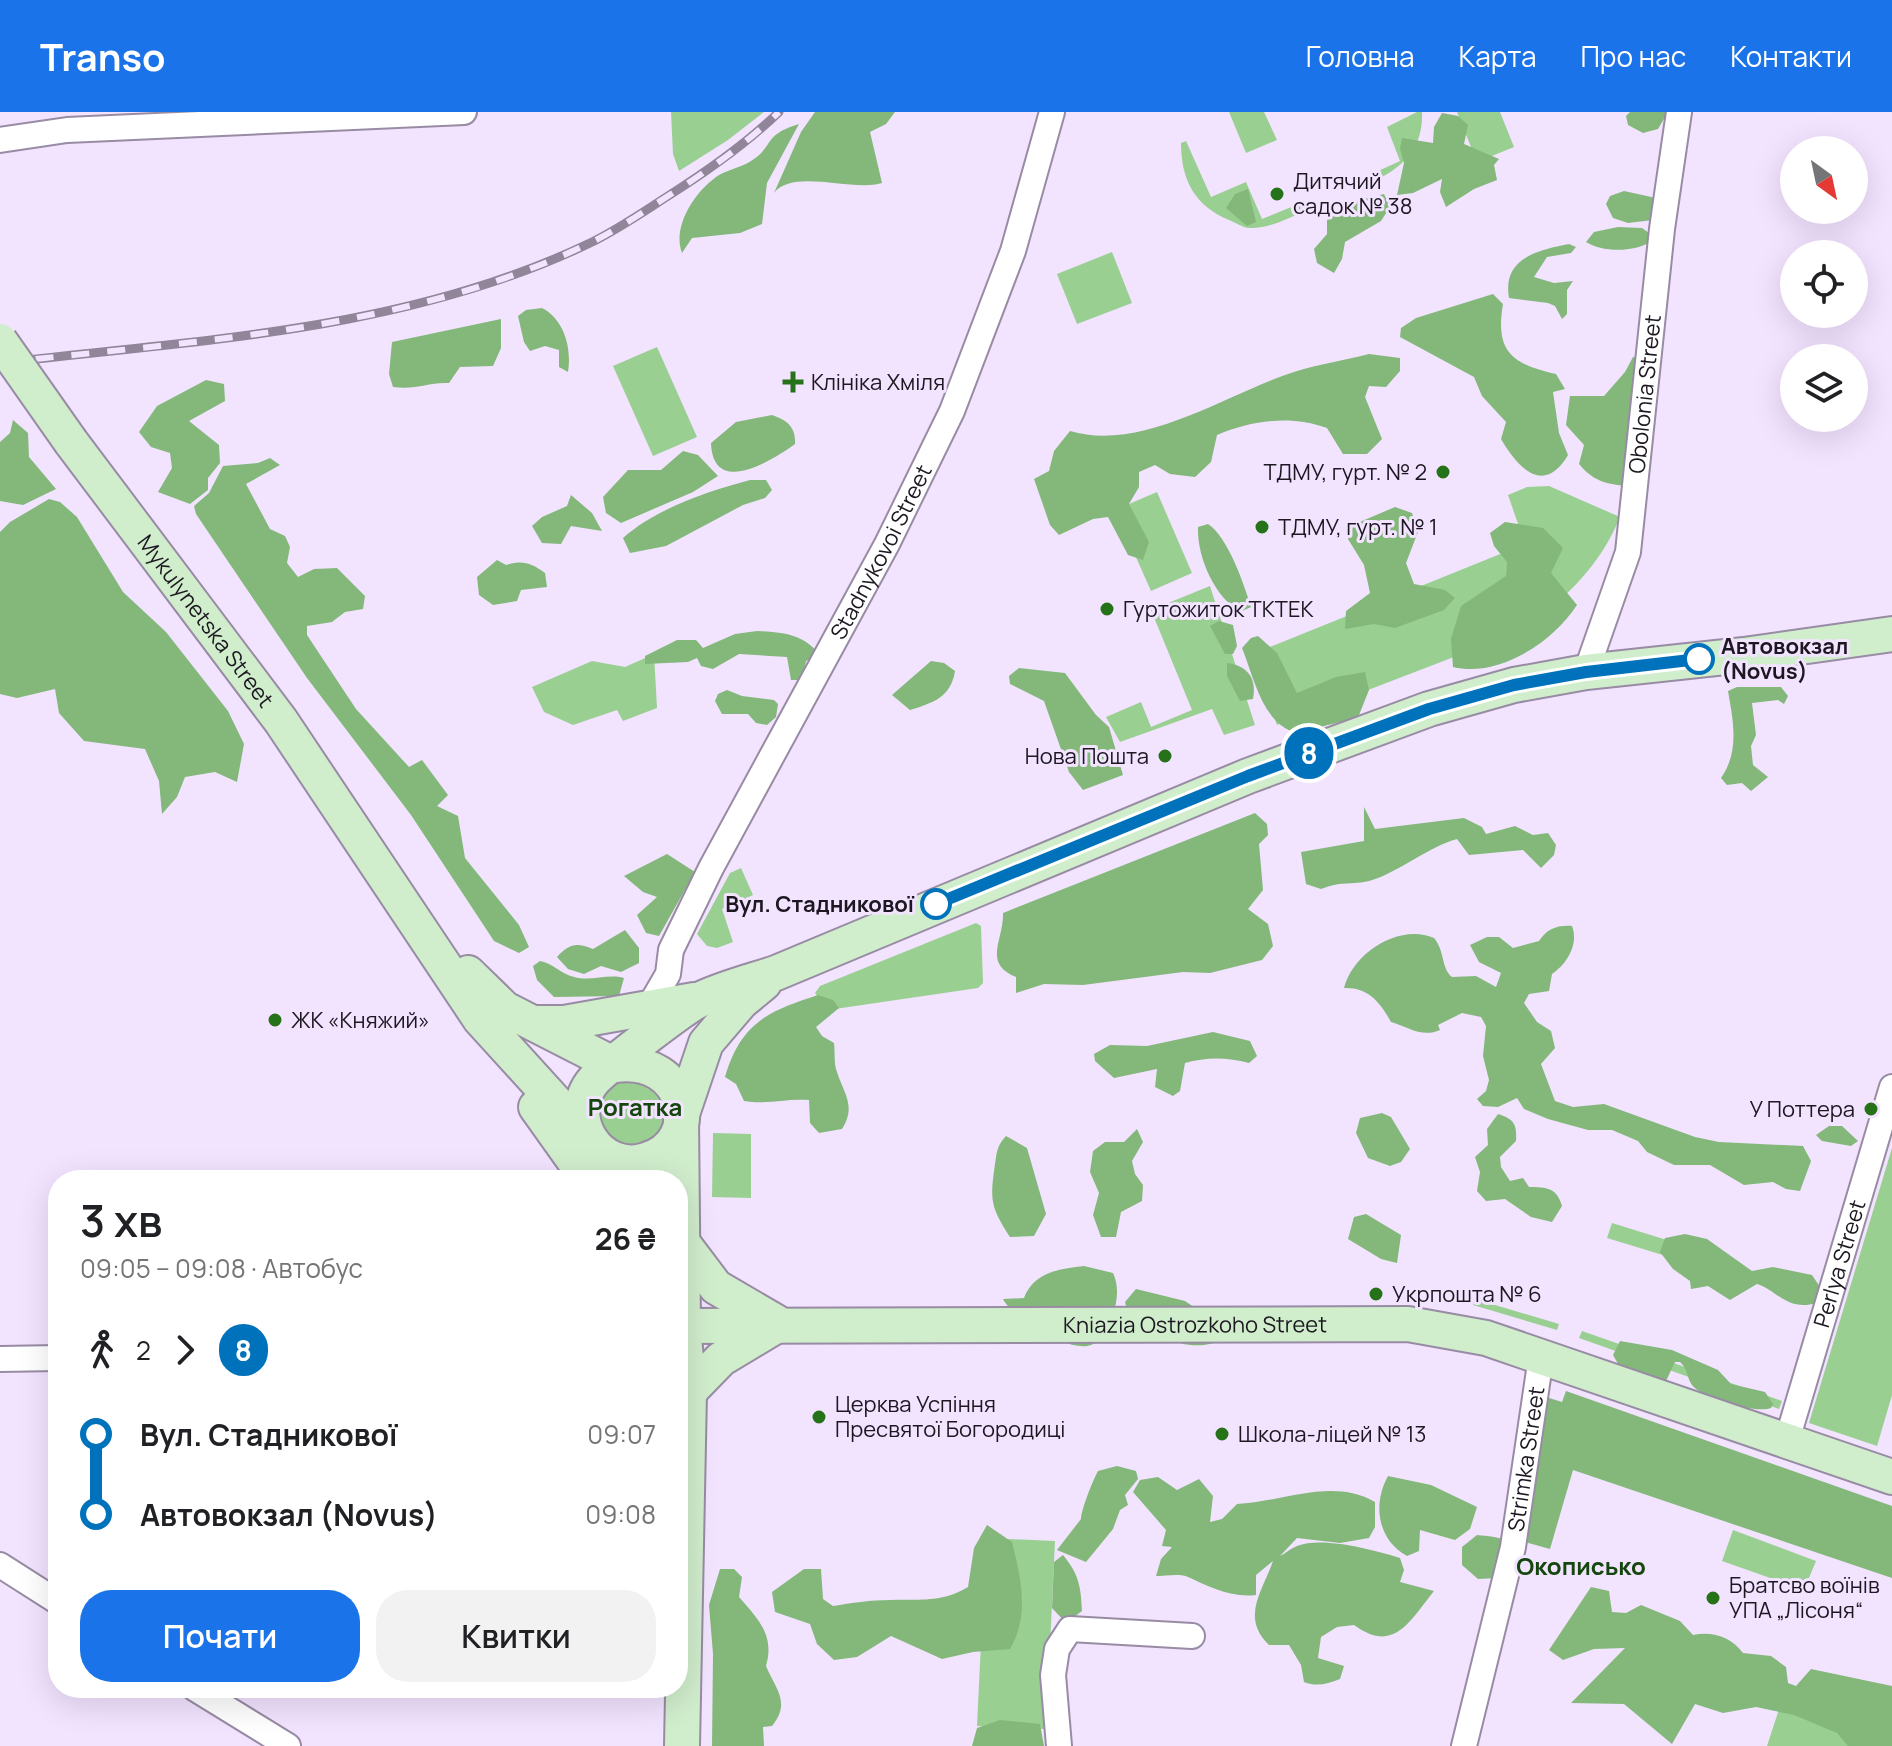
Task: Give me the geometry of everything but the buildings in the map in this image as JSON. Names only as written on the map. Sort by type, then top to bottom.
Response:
[{"type":"main road","name":"Mykulynetska Street","points":[[0,341],[71,442],[281,721],[480,1019],[589,1139],[603,1170]]},
{"type":"main road","points":[[526,1023],[564,1023],[699,999],[776,973],[1285,761],[1429,709],[1514,685],[1586,672],[1744,655],[1892,634]]},
{"type":"main road","name":"Mykulynetska Street","points":[[407,906],[493,1000],[526,1023],[615,1065]]},
{"type":"main road","points":[[699,999],[594,1081],[586,1094],[582,1117],[589,1139],[613,1159],[643,1161],[670,1145],[706,1043],[741,1002],[776,973]]},
{"type":"main road","points":[[480,1019],[581,1170]]},
{"type":"main road","points":[[615,1065],[643,1064],[664,1075],[678,1094],[681,1170]]},
{"type":"main road","points":[[688,1250],[716,1287],[780,1324],[721,1359],[689,1392]]},
{"type":"main road","name":"Kniazia Ostrozkoho Street","points":[[688,1323],[918,1327],[1408,1324],[1458,1331],[1541,1357],[1892,1477]]},
{"type":"main road","points":[[688,1384],[688,1443]]},
{"type":"main road","points":[[682,1746],[683,1698]]},
{"type":"street","points":[[0,140],[67,130],[464,112]]},
{"type":"street","name":"Stadnykovoi Street","points":[[615,1065],[668,974],[671,950],[711,868],[887,544],[952,411],[1013,251],[1052,112]]},
{"type":"street","name":"Obolonia Street","points":[[1586,672],[1628,552],[1679,112]]},
{"type":"street","name":"Perlya Street","points":[[1787,1440],[1892,1087]]},
{"type":"street","name":"Strimka Street","points":[[1464,1746],[1513,1547],[1541,1357]]},
{"type":"street","points":[[0,1359],[48,1358]]},
{"type":"street","points":[[0,1565],[48,1596]]},
{"type":"street","points":[[1059,1746],[1053,1675],[1057,1649],[1070,1629],[1192,1636]]},
{"type":"street","points":[[210,1698],[288,1746]]},
{"type":"green space","points":[[671,112],[764,112],[728,140],[679,171],[673,154]]},
{"type":"green space","points":[[815,112],[895,112],[886,124],[870,132],[882,183],[795,182],[774,193],[801,132]]},
{"type":"green space","points":[[1229,112],[1264,112],[1277,140],[1246,153]]},
{"type":"green space","points":[[1422,112],[1421,128],[1411,152],[1393,170],[1355,190],[1352,183],[1400,161],[1387,127]]},
{"type":"green space","points":[[1457,112],[1500,112],[1514,147],[1477,162]]},
{"type":"green space","points":[[1630,112],[1668,112],[1658,129],[1643,133],[1628,125],[1626,116]]},
{"type":"green space","points":[[1442,113],[1458,116],[1468,125],[1464,144],[1499,159],[1494,165],[1497,180],[1474,189],[1446,207],[1440,192],[1442,179],[1413,193],[1397,195],[1404,163],[1400,149],[1402,138],[1433,143],[1434,127]]},
{"type":"green space","points":[[799,124],[767,183],[762,224],[740,233],[692,238],[682,253],[680,232],[687,211],[700,192],[716,177],[758,156],[779,132]]},
{"type":"green space","points":[[1186,141],[1211,197],[1246,182],[1262,219],[1301,203],[1305,211],[1259,228],[1243,227],[1217,214],[1199,199],[1187,180],[1181,143]]},
{"type":"green space","points":[[1248,189],[1256,222],[1247,226],[1226,208],[1235,194]]},
{"type":"green space","points":[[1624,191],[1656,198],[1653,220],[1628,223],[1613,218],[1606,204],[1610,196]]},
{"type":"green space","points":[[1384,194],[1390,207],[1381,221],[1345,242],[1342,259],[1334,273],[1317,263],[1314,249],[1327,234],[1327,220],[1353,202]]},
{"type":"green space","points":[[1618,227],[1642,228],[1656,238],[1649,243],[1621,250],[1586,242],[1594,232]]},
{"type":"green space","points":[[1569,244],[1576,247],[1571,253],[1547,257],[1534,277],[1554,283],[1573,281],[1567,290],[1567,314],[1562,319],[1555,306],[1548,303],[1509,298],[1508,284],[1517,265],[1535,253]]},
{"type":"green space","points":[[1112,252],[1132,303],[1077,324],[1057,274]]},
{"type":"green space","points":[[1493,294],[1503,304],[1502,333],[1510,353],[1517,360],[1556,374],[1565,389],[1553,392],[1559,433],[1568,455],[1550,474],[1541,476],[1532,473],[1515,460],[1501,439],[1506,422],[1482,396],[1474,377],[1400,337],[1401,328],[1416,318]]},
{"type":"green space","points":[[542,308],[556,319],[565,335],[569,353],[568,372],[559,367],[559,350],[545,346],[530,351],[524,342],[518,316],[526,310]]},
{"type":"green space","points":[[501,319],[501,348],[493,366],[460,367],[449,383],[393,387],[389,374],[392,342]]},
{"type":"green space","points":[[657,347],[697,437],[653,456],[613,366]]},
{"type":"green space","points":[[1369,354],[1400,358],[1400,371],[1386,387],[1369,386],[1365,397],[1382,439],[1367,454],[1343,454],[1327,428],[1300,422],[1258,423],[1217,435],[1211,462],[1195,477],[1170,474],[1155,465],[1139,472],[1139,487],[1129,504],[1149,542],[1143,560],[1128,555],[1108,517],[1093,519],[1059,535],[1050,525],[1034,479],[1049,471],[1054,451],[1070,431],[1098,436],[1127,434],[1156,427],[1297,371]]},
{"type":"green space","points":[[1633,357],[1648,359],[1627,486],[1600,481],[1584,470],[1579,464],[1584,445],[1566,425],[1570,396],[1604,396],[1625,372]]},
{"type":"green space","points":[[206,380],[224,384],[225,401],[189,421],[219,445],[220,463],[208,478],[208,490],[190,504],[158,492],[172,468],[170,453],[151,447],[139,432],[157,406]]},
{"type":"green space","points":[[772,415],[790,425],[795,444],[746,470],[733,472],[722,469],[714,459],[711,443],[736,422]]},
{"type":"green space","points":[[13,420],[28,433],[29,457],[56,489],[23,505],[0,501],[0,442],[10,433]]},
{"type":"green space","points":[[683,451],[698,455],[718,476],[693,492],[621,523],[606,513],[603,497],[628,470],[661,470]]},
{"type":"green space","points":[[270,458],[280,465],[246,484],[270,529],[285,536],[290,547],[287,563],[298,577],[314,569],[337,568],[365,596],[363,609],[345,612],[332,622],[307,626],[307,635],[356,709],[409,767],[422,760],[448,795],[437,806],[458,816],[465,858],[519,925],[529,947],[519,953],[494,941],[411,815],[307,678],[196,514],[194,506],[209,493],[223,466],[258,463]]},
{"type":"green space","points":[[750,480],[766,480],[772,490],[765,498],[743,505],[666,546],[630,553],[623,538],[636,527],[699,496]]},
{"type":"green space","points":[[1549,486],[1620,517],[1591,567],[1551,608],[1519,632],[1277,725],[1250,655],[1525,544],[1508,495],[1527,487]]},
{"type":"green space","points":[[1157,492],[1192,573],[1151,591],[1115,510]]},
{"type":"green space","points":[[571,495],[592,513],[602,531],[571,526],[561,544],[542,543],[532,526],[542,517],[567,506]]},
{"type":"green space","points":[[49,499],[60,502],[77,517],[123,592],[166,632],[228,711],[244,744],[237,782],[215,772],[185,777],[177,797],[162,814],[159,781],[145,749],[84,741],[59,713],[55,689],[17,698],[0,694],[0,532],[10,522]]},
{"type":"green space","points":[[1395,507],[1412,513],[1418,532],[1406,563],[1414,584],[1445,590],[1455,598],[1444,610],[1395,628],[1374,624],[1345,629],[1346,611],[1370,593],[1364,565],[1348,539],[1348,527]]},
{"type":"green space","points":[[1505,522],[1543,528],[1563,548],[1551,573],[1577,605],[1554,632],[1523,654],[1488,667],[1453,667],[1451,639],[1461,606],[1506,576],[1507,562],[1494,546],[1490,533]]},
{"type":"green space","points":[[1208,524],[1229,550],[1244,586],[1251,607],[1240,612],[1222,596],[1204,563],[1198,527]]},
{"type":"green space","points":[[497,560],[506,565],[527,563],[535,567],[545,573],[547,587],[521,590],[517,601],[493,605],[479,595],[477,577]]},
{"type":"green space","points":[[1210,586],[1255,725],[1224,735],[1212,709],[1120,742],[1106,717],[1141,702],[1151,727],[1192,710],[1151,610]]},
{"type":"green space","points":[[1219,621],[1233,625],[1237,646],[1233,654],[1225,654],[1210,626]]},
{"type":"green space","points":[[757,631],[800,638],[820,655],[806,661],[802,680],[791,680],[787,657],[739,654],[713,669],[701,666],[697,658],[688,662],[645,664],[645,656],[677,640],[696,640],[703,648],[735,634]]},
{"type":"green space","points":[[1258,636],[1277,653],[1297,693],[1336,677],[1365,672],[1369,690],[1359,715],[1318,728],[1307,735],[1292,732],[1281,725],[1264,704],[1242,648],[1251,638]]},
{"type":"green space","points":[[654,654],[657,708],[623,721],[617,710],[573,725],[544,712],[532,687],[592,661],[625,667]]},
{"type":"green space","points":[[931,661],[944,663],[955,671],[950,687],[940,698],[910,710],[892,695]]},
{"type":"green space","points":[[1227,663],[1249,674],[1254,685],[1253,699],[1240,701],[1227,676]]},
{"type":"green space","points":[[1019,668],[1065,673],[1096,715],[1109,727],[1123,775],[1083,790],[1069,772],[1044,701],[1010,684],[1009,676]]},
{"type":"green space","points":[[1737,687],[1781,687],[1788,696],[1784,704],[1778,700],[1752,703],[1756,735],[1751,746],[1753,765],[1768,777],[1751,791],[1742,783],[1727,785],[1721,778],[1733,746],[1728,691]]},
{"type":"green space","points":[[727,690],[742,696],[774,700],[778,704],[776,717],[767,725],[756,723],[748,714],[722,714],[715,701],[718,694]]},
{"type":"green space","points":[[1364,807],[1375,829],[1464,818],[1482,827],[1486,834],[1515,826],[1533,835],[1548,833],[1556,845],[1554,855],[1541,868],[1523,850],[1469,855],[1457,839],[1375,879],[1321,889],[1306,884],[1301,852],[1364,841]]},
{"type":"green space","points":[[1255,813],[1267,824],[1268,835],[1259,844],[1263,890],[1248,909],[1268,924],[1273,946],[1262,960],[1210,973],[1183,972],[1083,985],[1044,984],[1016,993],[1016,977],[1000,965],[997,958],[1003,913]]},
{"type":"green space","points":[[667,854],[695,872],[659,936],[646,933],[637,915],[657,897],[643,892],[624,876]]},
{"type":"green space","points":[[741,868],[753,895],[722,909],[733,942],[717,948],[707,946],[697,934],[730,873]]},
{"type":"green space","points":[[976,923],[981,926],[983,983],[978,988],[828,1010],[815,993],[820,986]]},
{"type":"green space","points":[[1572,926],[1573,946],[1567,959],[1552,974],[1549,991],[1529,994],[1524,1003],[1537,1022],[1551,1031],[1555,1048],[1541,1064],[1555,1101],[1573,1107],[1604,1104],[1695,1137],[1719,1142],[1803,1146],[1811,1161],[1800,1191],[1786,1189],[1773,1182],[1744,1185],[1710,1165],[1674,1165],[1647,1152],[1638,1141],[1612,1130],[1588,1130],[1548,1119],[1524,1109],[1517,1098],[1498,1107],[1483,1106],[1477,1099],[1486,1091],[1489,1080],[1483,1056],[1486,1026],[1481,1017],[1462,1013],[1438,1025],[1440,1030],[1421,1032],[1391,1022],[1378,1002],[1367,993],[1344,988],[1357,963],[1379,944],[1393,938],[1420,934],[1434,938],[1452,977],[1476,976],[1496,987],[1501,973],[1479,962],[1470,945],[1487,937],[1499,937],[1513,948],[1539,941],[1553,929]]},
{"type":"green space","points":[[625,930],[639,948],[639,963],[621,972],[601,966],[584,974],[568,969],[557,957],[573,946],[593,949]]},
{"type":"green space","points":[[540,961],[574,977],[624,978],[619,996],[554,997],[537,980],[533,966]]},
{"type":"green space","points":[[818,995],[833,1000],[839,1008],[816,1027],[822,1036],[834,1043],[836,1069],[849,1106],[842,1129],[819,1133],[810,1123],[809,1100],[744,1101],[736,1084],[725,1077],[739,1043],[759,1021],[771,1013]]},
{"type":"green space","points":[[1213,1032],[1250,1041],[1257,1056],[1249,1063],[1217,1058],[1185,1063],[1180,1091],[1173,1096],[1155,1087],[1157,1069],[1114,1078],[1095,1061],[1094,1054],[1110,1045],[1147,1046]]},
{"type":"green space","points":[[631,1080],[644,1083],[654,1090],[661,1100],[664,1113],[661,1126],[654,1136],[644,1143],[631,1146],[618,1143],[608,1136],[601,1126],[598,1113],[601,1100],[608,1090],[618,1083]]},
{"type":"green space","points":[[1382,1113],[1391,1117],[1410,1149],[1401,1162],[1390,1166],[1368,1158],[1356,1133],[1360,1118]]},
{"type":"green space","points":[[1498,1114],[1513,1123],[1516,1135],[1516,1141],[1500,1157],[1501,1167],[1510,1181],[1523,1178],[1529,1187],[1546,1188],[1557,1195],[1562,1206],[1552,1222],[1531,1217],[1505,1199],[1486,1201],[1477,1191],[1480,1172],[1475,1157],[1488,1145],[1487,1129]]},
{"type":"green space","points":[[1829,1126],[1842,1126],[1858,1141],[1851,1146],[1822,1141],[1816,1135]]},
{"type":"green space","points":[[1137,1129],[1143,1142],[1132,1161],[1135,1174],[1143,1185],[1142,1201],[1121,1212],[1116,1237],[1101,1237],[1093,1215],[1099,1193],[1090,1172],[1093,1151],[1105,1142],[1124,1142]]},
{"type":"green space","points":[[713,1133],[751,1134],[751,1198],[712,1197]]},
{"type":"green space","points":[[1006,1136],[1027,1148],[1046,1214],[1034,1236],[1010,1237],[995,1210],[992,1186],[995,1164],[998,1149]]},
{"type":"green space","points":[[1892,1148],[1892,1395],[1877,1446],[1809,1423]]},
{"type":"green space","points":[[1366,1214],[1401,1235],[1397,1263],[1381,1259],[1348,1239],[1354,1217]]},
{"type":"green space","points":[[1612,1223],[1670,1241],[1666,1256],[1607,1238]]},
{"type":"green space","points":[[1685,1234],[1707,1239],[1752,1271],[1773,1267],[1812,1275],[1822,1290],[1816,1303],[1798,1305],[1757,1284],[1730,1300],[1708,1286],[1691,1289],[1690,1281],[1673,1269],[1660,1252],[1665,1238]]},
{"type":"green space","points":[[1084,1266],[1113,1273],[1116,1281],[1115,1306],[1105,1338],[1094,1344],[1077,1346],[1053,1338],[1017,1315],[1003,1299],[1024,1298],[1034,1282],[1048,1273]]},
{"type":"green space","points":[[1136,1289],[1185,1301],[1233,1334],[1206,1345],[1193,1345],[1169,1340],[1130,1322],[1125,1302]]},
{"type":"green space","points":[[1475,1299],[1559,1324],[1557,1330],[1473,1305]]},
{"type":"green space","points":[[1582,1331],[1782,1401],[1779,1409],[1579,1338]]},
{"type":"green space","points":[[1620,1341],[1672,1350],[1718,1370],[1731,1384],[1765,1392],[1773,1404],[1771,1408],[1754,1409],[1706,1395],[1692,1385],[1680,1362],[1675,1362],[1666,1381],[1621,1369],[1613,1355]]},
{"type":"green space","points":[[1566,1391],[1892,1506],[1892,1578],[1573,1470],[1550,1549],[1521,1541],[1546,1397],[1562,1402]]},
{"type":"green space","points":[[1117,1466],[1136,1471],[1138,1479],[1125,1495],[1128,1505],[1120,1510],[1113,1529],[1086,1562],[1057,1550],[1081,1519],[1098,1471]]},
{"type":"green space","points":[[1388,1476],[1431,1485],[1477,1507],[1470,1529],[1455,1540],[1420,1530],[1419,1551],[1407,1556],[1390,1541],[1381,1521],[1380,1498]]},
{"type":"green space","points":[[1158,1477],[1177,1490],[1199,1479],[1213,1496],[1210,1522],[1222,1519],[1237,1504],[1325,1491],[1359,1495],[1375,1502],[1375,1527],[1369,1538],[1340,1543],[1297,1538],[1280,1556],[1308,1543],[1363,1548],[1400,1558],[1404,1570],[1400,1582],[1434,1591],[1408,1623],[1390,1635],[1368,1633],[1354,1625],[1337,1627],[1321,1637],[1318,1658],[1344,1666],[1340,1679],[1322,1684],[1304,1682],[1301,1665],[1289,1645],[1269,1645],[1256,1624],[1256,1604],[1273,1561],[1256,1575],[1256,1595],[1229,1593],[1185,1576],[1156,1576],[1161,1559],[1172,1547],[1162,1546],[1166,1530],[1133,1492],[1140,1480]]},
{"type":"green space","points":[[987,1525],[1012,1542],[1018,1570],[1022,1610],[1010,1649],[973,1652],[942,1659],[891,1636],[857,1657],[834,1660],[817,1644],[810,1624],[775,1612],[772,1592],[804,1569],[821,1569],[823,1599],[833,1606],[949,1596],[968,1587],[974,1548]]},
{"type":"green space","points":[[1733,1530],[1816,1561],[1804,1590],[1722,1561]]},
{"type":"green space","points":[[1477,1535],[1500,1538],[1516,1548],[1524,1561],[1517,1577],[1478,1579],[1462,1565],[1462,1547]]},
{"type":"green space","points":[[986,1538],[1055,1541],[1046,1729],[977,1726]]},
{"type":"green space","points":[[1063,1555],[1078,1581],[1082,1611],[1066,1623],[1052,1608],[1054,1562]]},
{"type":"green space","points":[[720,1569],[734,1569],[742,1577],[739,1597],[758,1620],[766,1636],[766,1666],[781,1703],[778,1718],[772,1726],[763,1727],[764,1746],[712,1746],[713,1654],[709,1605]]},
{"type":"green space","points":[[1591,1587],[1609,1591],[1612,1612],[1626,1613],[1641,1605],[1680,1621],[1693,1635],[1714,1635],[1727,1639],[1743,1653],[1771,1656],[1786,1667],[1788,1683],[1796,1686],[1811,1669],[1892,1686],[1892,1746],[1848,1746],[1837,1733],[1794,1715],[1756,1707],[1723,1713],[1695,1704],[1672,1744],[1624,1704],[1571,1703],[1625,1648],[1594,1649],[1563,1660],[1549,1650]]},
{"type":"green space","points":[[1783,1697],[1892,1746],[1767,1746]]},
{"type":"green space","points":[[1000,1720],[1040,1724],[1044,1746],[972,1746],[977,1728]]},
{"type":"railway","points":[[0,363],[301,327],[375,314],[449,296],[520,272],[610,232],[711,167],[779,112]]},
{"type":"bus line","name":"8","points":[[936,904],[1248,776],[1429,709],[1514,685],[1586,672],[1699,659]]},
{"type":"place","name":"Дитячий садок № 38","points":[[1277,194]]},
{"type":"place","name":"Клініка Хміля","points":[[793,382]]},
{"type":"place","name":"ТДМУ, гурт. № 2","points":[[1443,472]]},
{"type":"place","name":"ТДМУ, гурт. № 1","points":[[1262,527]]},
{"type":"place","name":"Гуртожиток TKTEK","points":[[1107,609]]},
{"type":"place","name":"Автовокзал (Novus)","points":[[1699,659]]},
{"type":"place","name":"Нова Пошта","points":[[1165,756]]},
{"type":"place","name":"Вул. Стадникової","points":[[936,904]]},
{"type":"place","name":"ЖК «Княжий»","points":[[275,1020]]},
{"type":"place","name":"У Поттера","points":[[1871,1109]]},
{"type":"place","name":"Укрпошта № 6","points":[[1376,1294]]},
{"type":"place","name":"Церква Успіння Пресвятої Богородиці","points":[[819,1417]]},
{"type":"place","name":"Школа-ліцей № 13","points":[[1222,1434]]},
{"type":"place","name":"Братсво воїнів УПА „Лісоня“","points":[[1713,1598]]},
{"type":"district","name":"Рогатка","points":[[635,1106]]},
{"type":"district","name":"Окописько","points":[[1581,1565]]}]
